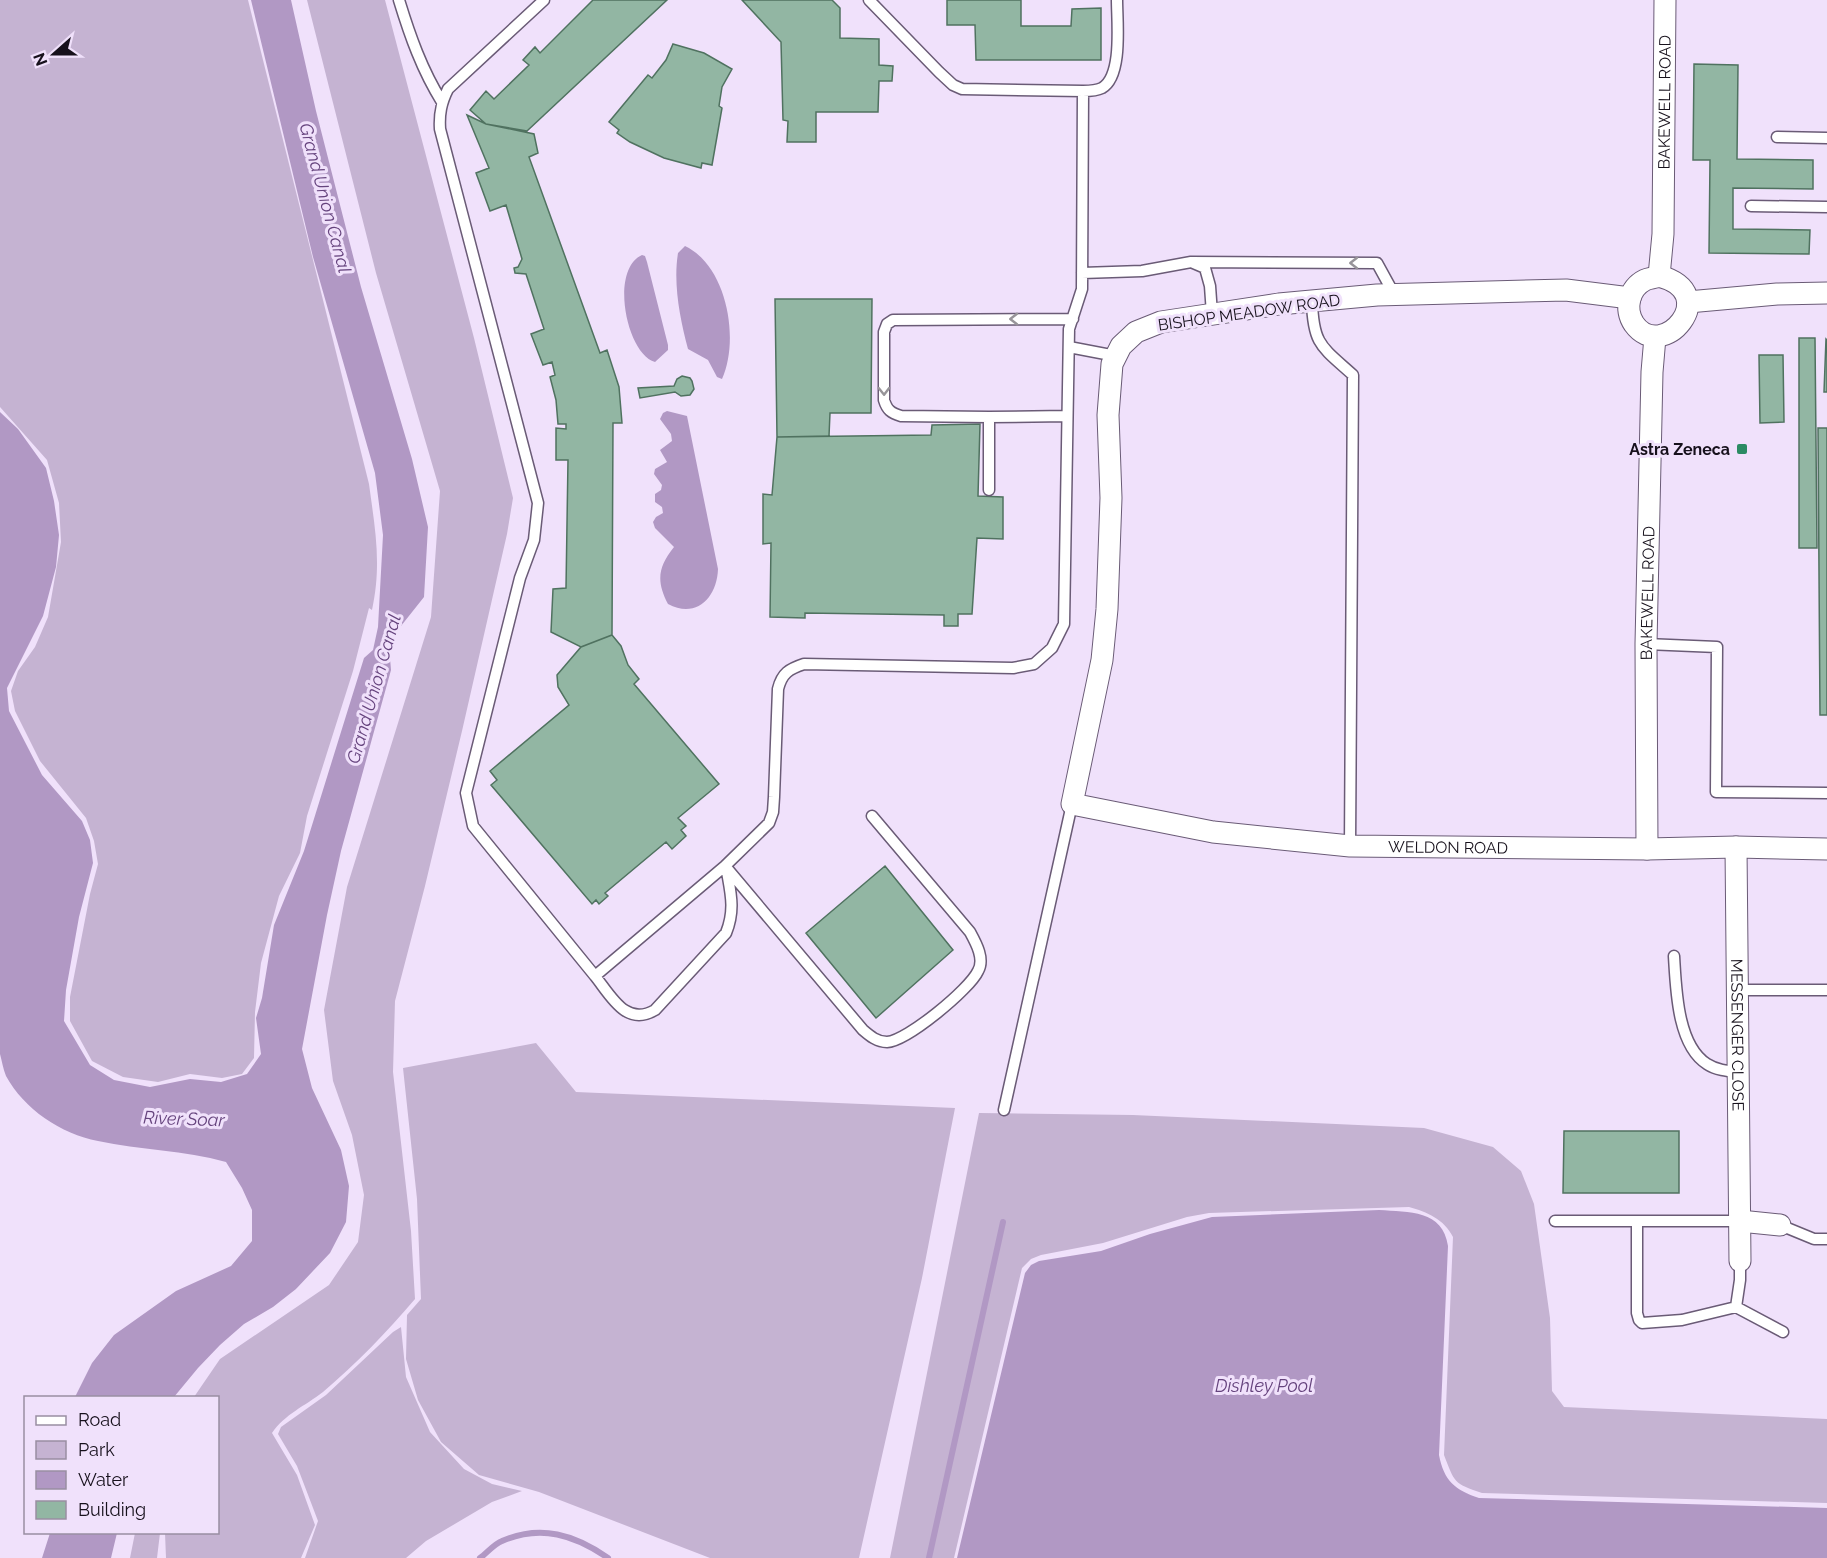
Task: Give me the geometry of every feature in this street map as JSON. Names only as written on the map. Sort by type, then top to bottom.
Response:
[{"type":"street","name":"BAKEWELL ROAD","points":[[1659,276],[1663,234],[1665,0]]},
{"type":"street","points":[[1659,276],[1680,285],[1685,292],[1688,311],[1684,320],[1669,334],[1655,337],[1644,334],[1631,319],[1628,307],[1630,298],[1645,280],[1659,276]]},
{"type":"street","name":"BISHOP MEADOW ROAD","points":[[1072,804],[1103,650],[1107,609],[1111,498],[1108,398],[1112,364],[1121,346],[1136,332],[1161,322],[1212,314],[1312,301],[1394,294],[1566,290],[1630,298]]},
{"type":"street","points":[[1688,302],[1777,294],[1827,293]]},
{"type":"street","name":"BAKEWELL ROAD","points":[[1647,849],[1646,644],[1652,372],[1655,337]]},
{"type":"street","name":"WELDON ROAD","points":[[1072,804],[1213,832],[1350,846],[1827,849]]},
{"type":"street","name":"MESSENGER CLOSE","points":[[1736,847],[1740,1261]]},
{"type":"street","points":[[1740,1221],[1780,1225]]},
{"type":"lane","points":[[399,0],[427,79],[442,102]]},
{"type":"lane","points":[[544,0],[448,89],[439,114],[440,129],[538,503],[534,540],[520,578],[466,793],[473,826],[615,1001],[626,1012],[635,1016],[646,1016],[655,1010],[726,933],[732,918],[732,902],[725,866]]},
{"type":"lane","points":[[869,0],[939,72],[953,85],[962,89],[1083,91],[1104,87],[1115,72],[1117,0]]},
{"type":"lane","points":[[595,976],[725,866],[769,823],[773,812],[778,689],[782,676],[791,668],[804,664],[1013,668],[1034,664],[1052,648],[1064,624],[1069,329],[1082,289],[1083,91]]},
{"type":"lane","points":[[1777,137],[1827,138]]},
{"type":"lane","points":[[1751,206],[1827,207]]},
{"type":"lane","points":[[1082,273],[1142,271],[1191,262],[1377,263],[1394,294]]},
{"type":"lane","points":[[1191,262],[1204,268],[1210,286],[1212,314]]},
{"type":"lane","points":[[1312,301],[1312,325],[1318,342],[1353,375],[1350,846]]},
{"type":"lane","points":[[1067,416],[901,416],[892,413],[886,408],[884,400],[884,332],[887,324],[893,320],[1072,319]]},
{"type":"lane","points":[[1069,347],[1116,356]]},
{"type":"lane","points":[[989,417],[989,490]]},
{"type":"lane","points":[[1646,644],[1717,647],[1716,792],[1827,793]]},
{"type":"lane","points":[[1004,1110],[1072,804]]},
{"type":"lane","points":[[725,866],[863,1030],[873,1039],[886,1042],[901,1038],[921,1025],[967,987],[979,970],[980,958],[977,944],[970,932],[872,816]]},
{"type":"lane","points":[[1674,956],[1680,1018],[1687,1039],[1696,1054],[1706,1064],[1720,1070],[1738,1072]]},
{"type":"lane","points":[[1737,990],[1827,990]]},
{"type":"lane","points":[[1555,1221],[1740,1221]]},
{"type":"lane","points":[[1637,1221],[1637,1313],[1639,1320],[1646,1323],[1682,1320],[1736,1307],[1783,1332]]},
{"type":"lane","points":[[1780,1225],[1814,1239],[1827,1239]]},
{"type":"lane","points":[[1736,1307],[1740,1261]]},
{"type":"green space","points":[[0,0],[248,0],[369,484],[377,562],[372,610],[369,608],[353,671],[307,816],[300,853],[279,896],[261,963],[255,1012],[254,1058],[242,1074],[222,1078],[190,1074],[158,1082],[123,1077],[92,1061],[70,1021],[70,997],[98,864],[94,841],[86,818],[40,761],[15,711],[11,691],[18,671],[35,647],[48,617],[61,542],[59,503],[47,460],[0,407]]},
{"type":"green space","points":[[307,0],[385,0],[474,338],[513,498],[507,534],[462,731],[395,1001],[393,1072],[411,1231],[415,1299],[347,1370],[323,1392],[289,1415],[272,1433],[297,1475],[315,1525],[301,1558],[166,1558],[165,1534],[219,1534],[219,1396],[195,1396],[220,1359],[329,1285],[358,1242],[364,1195],[352,1135],[333,1081],[324,1010],[347,887],[431,617],[440,491],[376,273]]},
{"type":"green space","points":[[536,1043],[576,1092],[955,1108],[922,1278],[859,1558],[710,1558],[539,1492],[479,1475],[441,1442],[418,1400],[406,1359],[407,1315],[421,1299],[417,1199],[403,1068]]},
{"type":"green space","points":[[979,1113],[1133,1115],[1424,1128],[1493,1147],[1521,1171],[1534,1204],[1550,1318],[1552,1391],[1564,1407],[1827,1419],[1827,1503],[1482,1493],[1465,1487],[1453,1477],[1444,1455],[1453,1237],[1445,1225],[1428,1214],[1409,1207],[1209,1213],[1187,1217],[1103,1243],[1041,1255],[1031,1259],[1022,1268],[954,1558],[890,1558]]},
{"type":"green space","points":[[401,1327],[406,1377],[430,1432],[464,1469],[492,1484],[522,1491],[492,1502],[426,1541],[406,1558],[305,1558],[318,1521],[297,1466],[278,1434],[281,1427],[326,1395]]},
{"type":"green space","points":[[135,1534],[160,1534],[157,1558],[130,1558]]},
{"type":"water","points":[[251,0],[291,0],[316,111],[361,287],[412,459],[428,527],[424,597],[397,631],[390,658],[391,670],[341,851],[302,1049],[312,1088],[341,1150],[349,1186],[346,1222],[330,1253],[296,1289],[273,1307],[244,1324],[220,1345],[175,1396],[76,1396],[92,1363],[114,1335],[176,1291],[231,1266],[252,1241],[252,1210],[226,1162],[98,1141],[71,1133],[33,1109],[14,1088],[4,1071],[0,1054],[0,412],[18,429],[46,468],[59,535],[56,567],[43,616],[7,688],[9,711],[42,775],[82,821],[90,840],[93,863],[79,917],[66,990],[64,1021],[90,1065],[114,1080],[150,1087],[190,1079],[221,1082],[247,1074],[261,1054],[256,1018],[262,998],[274,925],[304,851],[364,658],[373,650],[378,627],[383,535],[375,473],[313,257]]},
{"type":"water","points":[[685,246],[699,256],[711,270],[720,286],[726,305],[730,344],[722,379],[717,377],[708,360],[688,349],[680,314],[676,277],[678,253]]},
{"type":"water","points":[[642,255],[645,256],[647,262],[668,345],[668,350],[655,362],[645,356],[637,344],[626,312],[624,294],[626,277],[632,264]]},
{"type":"water","points":[[667,411],[687,416],[718,569],[714,589],[709,597],[696,607],[687,609],[668,604],[664,596],[660,574],[674,547],[655,528],[653,522],[663,513],[662,507],[655,502],[655,494],[661,490],[662,485],[654,474],[655,469],[667,462],[660,450],[672,441],[671,434],[660,419]]},
{"type":"water","name":"Dishley Pool","points":[[1379,1210],[1423,1215],[1439,1225],[1445,1234],[1448,1246],[1439,1455],[1444,1472],[1457,1488],[1479,1498],[1827,1508],[1827,1558],[957,1558],[1025,1273],[1031,1265],[1039,1261],[1101,1251],[1150,1234],[1212,1217]]},
{"type":"water","points":[[49,1534],[117,1534],[111,1558],[42,1558]]},
{"type":"building","points":[[593,0],[667,0],[527,131],[486,124],[470,110],[486,91],[494,99],[529,65],[523,60],[535,47],[540,53]]},
{"type":"building","points":[[742,0],[832,0],[840,8],[840,38],[879,39],[879,65],[893,66],[892,81],[879,81],[878,112],[816,112],[816,142],[787,142],[788,121],[783,120],[781,42]]},
{"type":"building","points":[[947,0],[1021,0],[1021,26],[1071,26],[1072,9],[1101,8],[1101,60],[976,60],[975,25],[947,25]]},
{"type":"building","points":[[673,44],[704,53],[732,69],[722,87],[719,106],[722,108],[712,165],[702,163],[701,168],[664,158],[630,142],[617,133],[619,130],[609,122],[648,75],[652,78],[666,60]]},
{"type":"building","points":[[1694,64],[1738,65],[1737,159],[1813,160],[1813,189],[1733,188],[1733,229],[1810,230],[1809,254],[1709,253],[1710,160],[1693,160]]},
{"type":"building","points":[[467,115],[486,124],[534,134],[538,153],[529,157],[600,353],[607,350],[619,387],[622,423],[613,423],[612,635],[581,647],[551,632],[553,589],[566,588],[568,460],[556,460],[556,428],[566,429],[566,424],[558,424],[556,400],[550,377],[555,375],[552,362],[543,365],[531,334],[544,329],[526,274],[515,273],[514,268],[518,267],[522,259],[506,205],[490,211],[476,173],[489,168]]},
{"type":"building","points":[[775,299],[872,299],[871,413],[830,413],[829,436],[777,437]]},
{"type":"building","points":[[1799,338],[1815,338],[1817,548],[1799,548]]},
{"type":"building","points":[[1826,339],[1827,392],[1824,392]]},
{"type":"building","points":[[1759,355],[1783,355],[1784,422],[1760,423]]},
{"type":"building","points":[[682,376],[692,381],[694,389],[690,395],[681,396],[675,392],[640,398],[638,388],[674,386],[677,379]]},
{"type":"building","points":[[980,424],[978,496],[1003,497],[1003,539],[977,538],[972,614],[958,614],[958,626],[944,626],[944,615],[805,613],[805,618],[770,617],[771,543],[763,544],[763,494],[772,495],[777,437],[931,435],[932,425]]},
{"type":"building","points":[[1818,428],[1827,428],[1827,715],[1820,715]]},
{"type":"building","points":[[612,635],[621,646],[628,665],[639,679],[634,684],[719,784],[678,818],[686,826],[681,830],[686,836],[672,849],[666,842],[605,893],[608,896],[599,904],[596,900],[592,904],[491,785],[497,780],[490,771],[569,705],[558,687],[557,675],[581,647]]},
{"type":"building","points":[[885,866],[953,950],[876,1018],[806,933]]},
{"type":"building","points":[[1564,1131],[1679,1131],[1679,1193],[1563,1193]]},
{"type":"waterway","points":[[929,1558],[1003,1222]]},
{"type":"waterway","points":[[480,1558],[502,1541],[530,1533],[557,1534],[570,1538],[608,1558]]},
{"type":"place","name":"Astra Zeneca","points":[[1742,449]]},
{"type":"water label","name":"Grand Union Canal","points":[[325,198]]},
{"type":"water label","name":"Grand Union Canal","points":[[374,689]]},
{"type":"water label","name":"River Soar","points":[[184,1119]]}]
